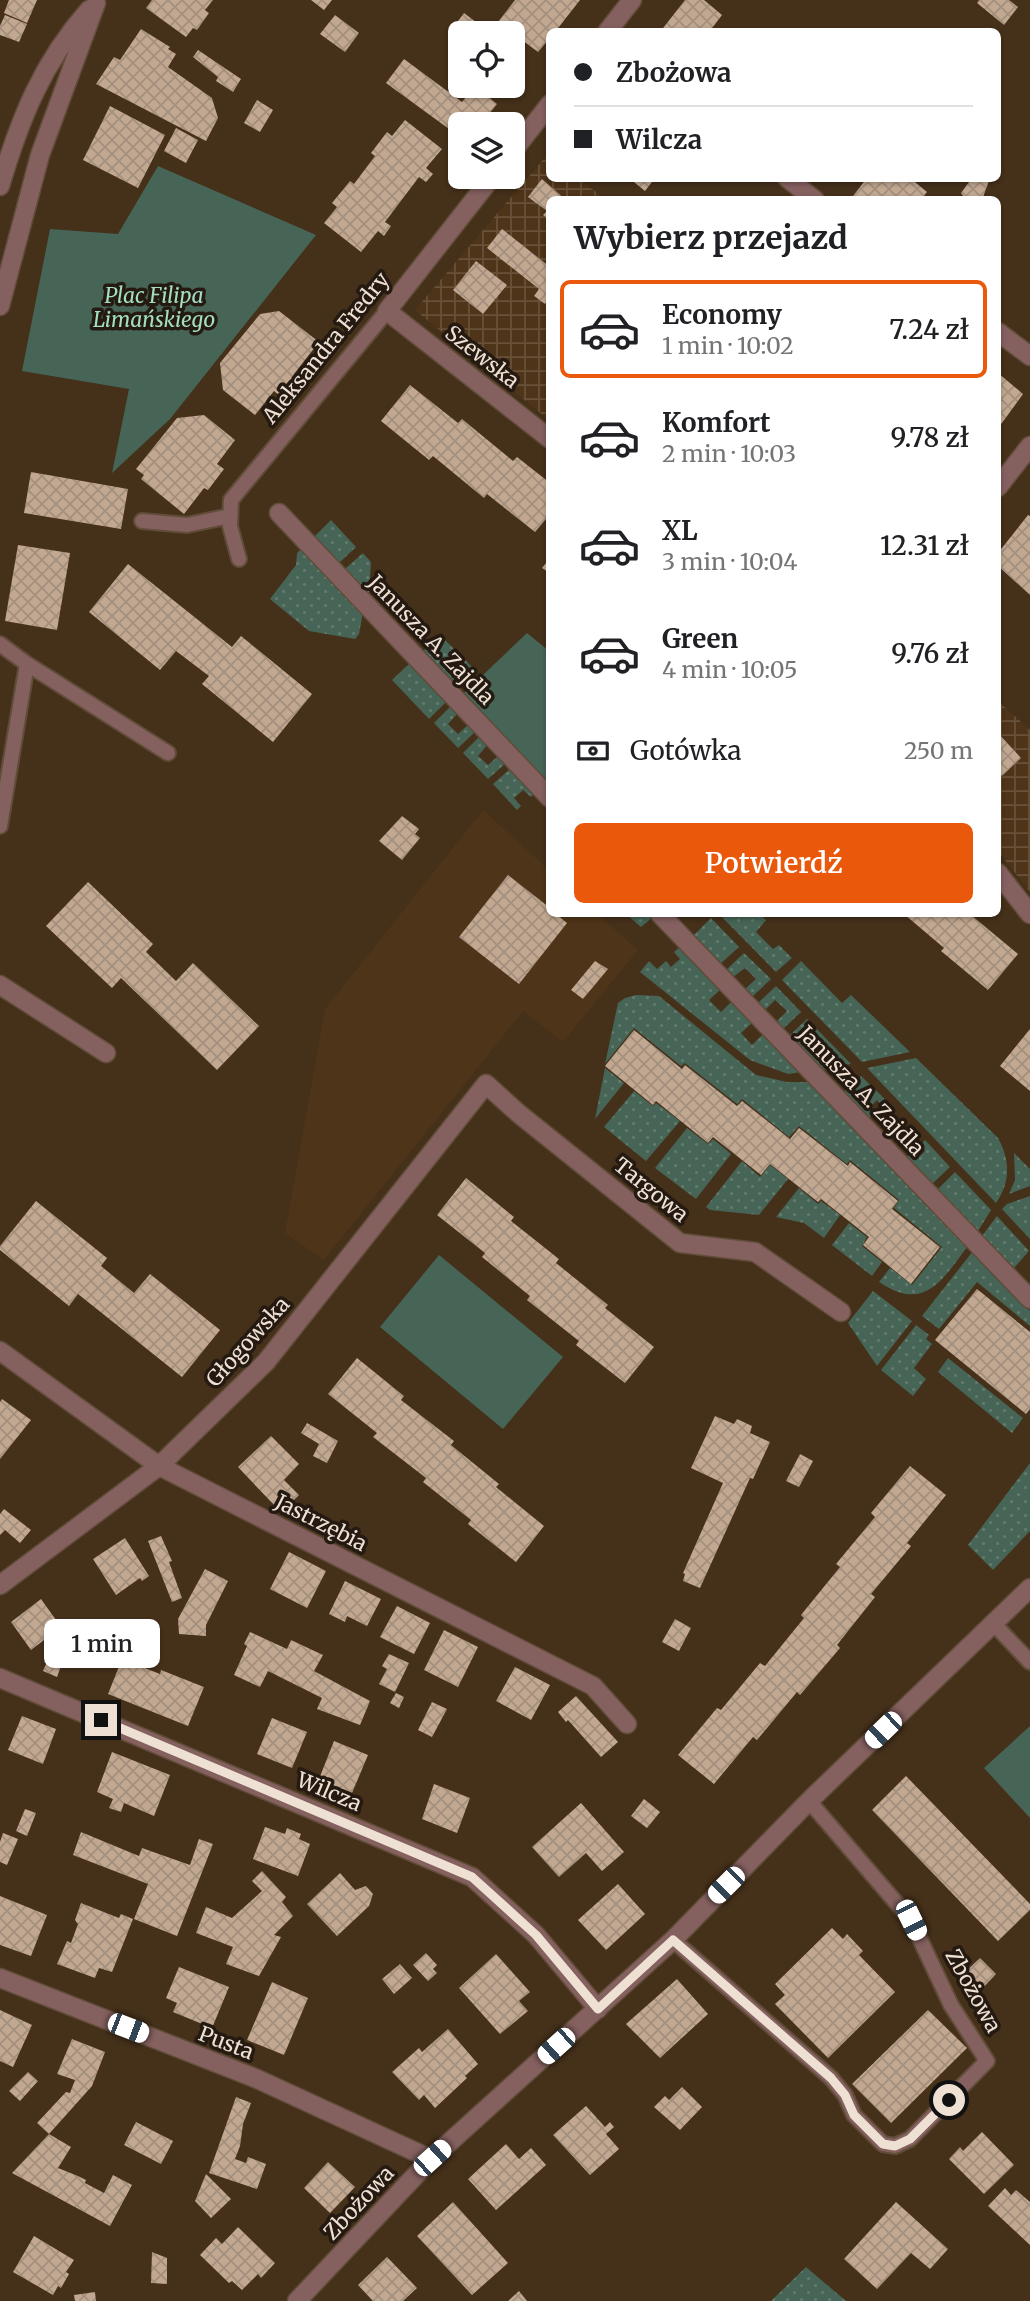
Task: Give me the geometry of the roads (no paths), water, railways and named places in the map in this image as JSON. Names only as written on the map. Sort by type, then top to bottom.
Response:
[{"type":"street","points":[[610,28],[632,0]]},
{"type":"street","points":[[0,186],[3,166],[14,137],[47,65],[69,33],[97,1]]},
{"type":"street","points":[[0,306],[33,179],[97,1]]},
{"type":"street","points":[[525,136],[546,109]]},
{"type":"street","points":[[3,166],[33,179]]},
{"type":"street","points":[[791,182],[806,196]]},
{"type":"street","name":"Aleksandra Fredry","points":[[387,311],[483,189]]},
{"type":"street","name":"Szewska","points":[[387,311],[546,436]]},
{"type":"street","points":[[1001,334],[1030,356]]},
{"type":"street","points":[[1001,484],[1030,446]]},
{"type":"street","name":"Janusza A. Zajdla","points":[[279,513],[546,794]]},
{"type":"street","points":[[1001,877],[1030,914]]},
{"type":"street","name":"Janusza A. Zajdla","points":[[663,917],[1030,1299]]},
{"type":"street","points":[[0,985],[106,1052]]},
{"type":"street","name":"Targowa","points":[[486,1084],[518,1113],[680,1243],[755,1252],[841,1312]]},
{"type":"street","name":"Głogowska","points":[[0,1585],[159,1466],[266,1362],[486,1084]]},
{"type":"street","name":"Jastrzębia","points":[[0,1350],[159,1466],[593,1686],[627,1724]]},
{"type":"street","name":"Zbożowa","points":[[297,2301],[432,2158],[673,1940],[809,1801],[1030,1588]]},
{"type":"street","name":"Wilcza","points":[[0,1678],[472,1877],[536,1935],[598,2009]]},
{"type":"street","name":"Pusta","points":[[0,1978],[255,2078],[432,2158]]},
{"type":"lane","name":"Aleksandra Fredry","points":[[230,516],[231,500],[387,311]]},
{"type":"lane","points":[[142,521],[187,526],[230,516],[239,559]]},
{"type":"lane","points":[[0,644],[168,753]]},
{"type":"lane","points":[[0,826],[27,664]]},
{"type":"lane","points":[[994,1624],[1030,1662]]},
{"type":"lane","name":"Zbożowa","points":[[673,1940],[831,2078],[845,2095],[854,2115],[883,2144],[895,2146],[910,2139],[987,2061],[951,2005],[911,1920],[809,1801]]},
{"type":"park label","name":"Plac Filipa Limańskiego","points":[[154,308]]}]
